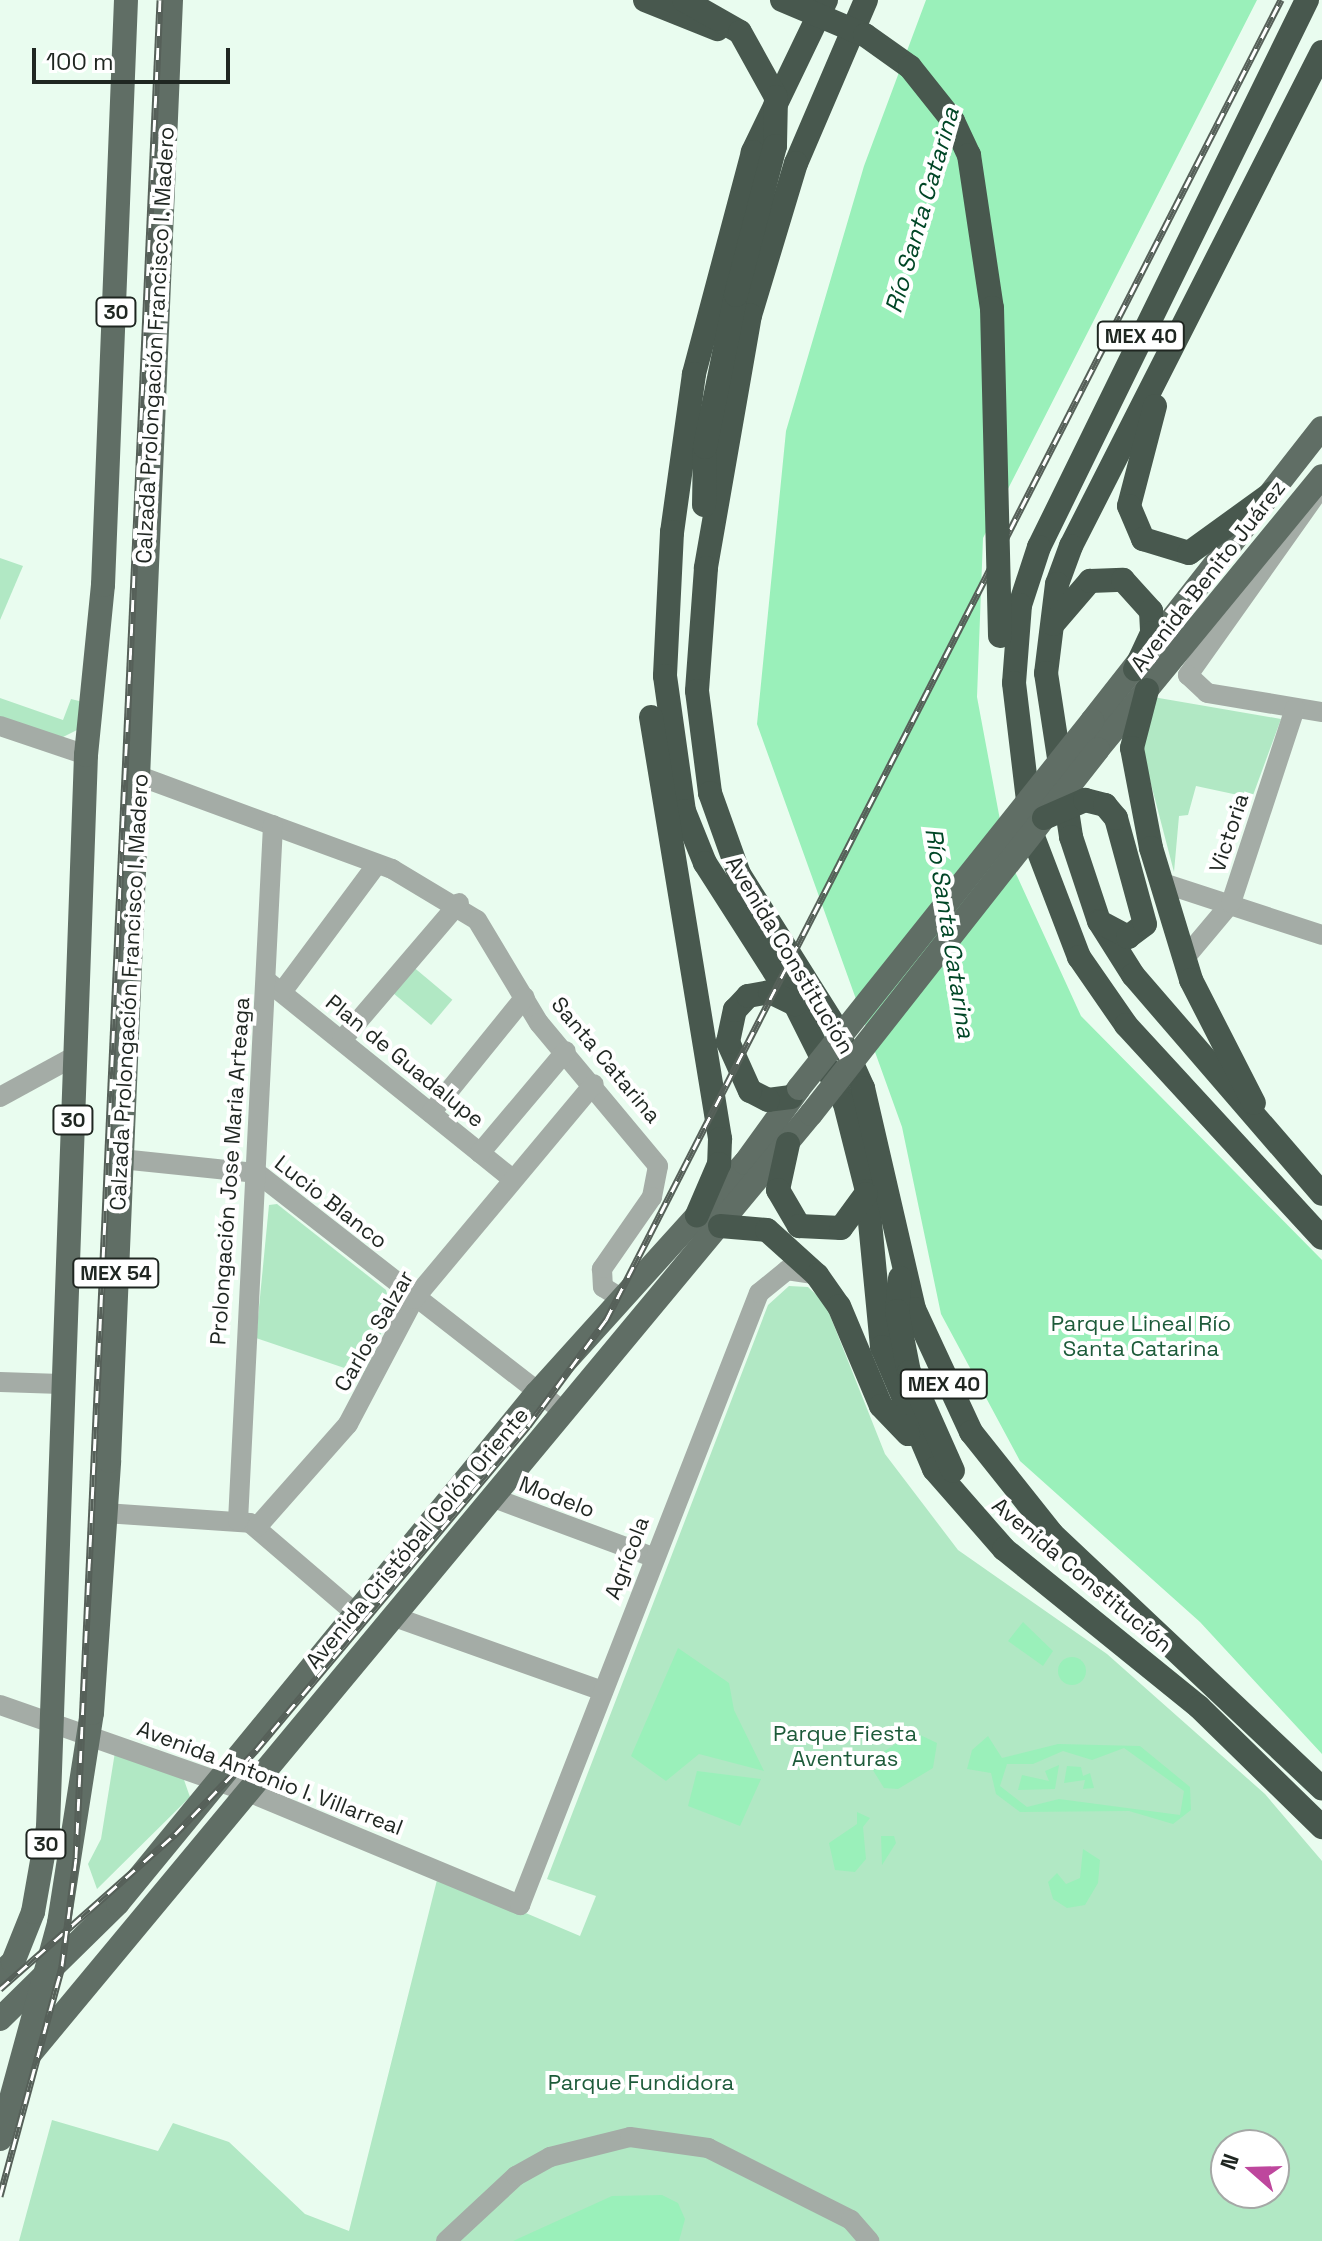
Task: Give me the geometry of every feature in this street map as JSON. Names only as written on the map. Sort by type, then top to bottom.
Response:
[{"type":"highway","points":[[645,0],[718,29],[744,55],[758,91],[753,152]]},
{"type":"highway","points":[[684,0],[740,32],[776,97],[775,146],[736,295],[705,447],[706,568]]},
{"type":"highway","points":[[782,0],[865,35],[910,67],[953,121],[969,155],[992,308],[1000,636],[1014,683]]},
{"type":"highway","name":"Avenida Constitución","points":[[826,0],[753,152],[700,339],[667,605],[666,703],[684,811],[705,863],[795,1004],[845,1104],[867,1191],[879,1334],[917,1441],[968,1513],[1023,1566],[1199,1707],[1322,1827]]},
{"type":"highway","name":"Avenida Constitución","points":[[866,0],[770,239],[750,315],[706,568],[697,691],[718,819],[757,909],[825,1010],[863,1088],[901,1265],[940,1375],[1007,1484],[1322,1788]]},
{"type":"highway","name":"MEX 40","points":[[1307,0],[1039,547],[1020,605],[1014,683],[1032,834],[1079,957],[1126,1025],[1322,1238]]},
{"type":"highway","name":"MEX 40","points":[[1322,52],[1071,546],[1047,637],[1071,837],[1099,921],[1133,975],[1322,1194]]},
{"type":"highway","points":[[1165,366],[1129,506],[1143,539],[1189,553],[1272,493]]},
{"type":"highway","points":[[1047,637],[1081,586],[1115,577],[1141,592],[1151,611],[1152,633],[1141,679],[1132,748],[1160,882],[1184,959],[1270,1134]]},
{"type":"highway","points":[[667,605],[652,660],[653,738],[720,1139],[719,1164],[697,1215]]},
{"type":"highway","points":[[1044,818],[1085,800],[1105,805],[1116,818],[1145,924],[1128,937],[1099,921]]},
{"type":"highway","points":[[795,1004],[770,992],[748,996],[735,1010],[728,1042],[750,1091],[768,1100],[795,1092]]},
{"type":"highway","points":[[788,1144],[778,1190],[799,1226],[841,1228],[867,1191]]},
{"type":"highway","points":[[720,1226],[767,1230],[817,1275],[839,1306],[881,1406],[917,1441]]},
{"type":"highway","points":[[901,1265],[897,1311],[920,1402],[964,1489],[1023,1566]]},
{"type":"main road","name":"Calzada Prolongación Francisco I. Madero","points":[[6,1968],[40,1884],[51,1721],[86,755],[103,585],[126,0]]},
{"type":"main road","name":"Calzada Prolongación Francisco I. Madero","points":[[44,1979],[90,1734],[105,1513],[171,0]]},
{"type":"main road","name":"Avenida Benito Juárez","points":[[1044,818],[1098,749],[1141,679],[1272,493],[1322,428]]},
{"type":"main road","name":"Avenida Benito Juárez","points":[[795,1092],[1092,721],[1141,679],[1322,476]]},
{"type":"main road","name":"Avenida Cristóbal Colón Oriente","points":[[8,2078],[561,1410],[788,1144],[1044,818]]},
{"type":"main road","name":"Avenida Cristóbal Colón Oriente","points":[[0,2019],[118,1903],[354,1612],[619,1297],[697,1215],[795,1092]]},
{"type":"main road","name":"MEX 54","points":[[8,2078],[44,1979]]},
{"type":"main road","points":[[3,2127],[8,2078]]},
{"type":"street","points":[[1322,486],[1190,669],[1189,682],[1207,693],[1322,712]]},
{"type":"street","name":"Victoria","points":[[1184,959],[1231,903],[1295,708]]},
{"type":"street","points":[[0,726],[86,755]]},
{"type":"street","name":"Santa Catarina","points":[[139,776],[377,864],[459,903],[490,935],[525,997],[651,1152],[659,1176],[602,1269],[603,1287],[619,1297]]},
{"type":"street","name":"Prolongación Jose Maria Arteaga","points":[[248,1524],[240,1373],[274,986],[273,825]]},
{"type":"street","points":[[274,986],[377,864]]},
{"type":"street","points":[[1160,882],[1322,935]]},
{"type":"street","points":[[342,1040],[459,903]]},
{"type":"street","name":"Plan de Guadalupe","points":[[274,986],[511,1178]]},
{"type":"street","points":[[431,1113],[525,997]]},
{"type":"street","points":[[480,1153],[566,1051]]},
{"type":"street","points":[[0,1097],[75,1056]]},
{"type":"street","name":"Carlos Salzar","points":[[248,1524],[348,1424],[414,1299],[511,1178],[594,1084]]},
{"type":"street","points":[[1290,1158],[1322,1169]]},
{"type":"street","name":"Lucio Blanco","points":[[121,1159],[257,1173],[414,1299],[561,1410]]},
{"type":"street","name":"Agrícola","points":[[520,1905],[652,1557],[759,1293],[787,1270],[817,1275]]},
{"type":"street","points":[[0,1382],[61,1384]]},
{"type":"street","name":"Modelo","points":[[491,1497],[652,1557]]},
{"type":"street","points":[[105,1513],[248,1524],[354,1612]]},
{"type":"street","points":[[392,1616],[603,1691]]},
{"type":"street","name":"Avenida Antonio I. Villarreal","points":[[0,1705],[246,1791],[520,1905]]},
{"type":"street","points":[[446,2241],[516,2176],[550,2157],[630,2137],[708,2148],[851,2220],[869,2241]]},
{"type":"green space","points":[[0,558],[23,566],[0,620]]},
{"type":"green space","points":[[1153,697],[1281,719],[1252,798],[1196,786],[1188,815],[1179,816],[1174,872],[1145,761],[1143,733]]},
{"type":"green space","points":[[0,698],[63,720],[71,699],[83,702],[81,728],[59,739],[0,718]]},
{"type":"green space","points":[[411,965],[452,1000],[431,1025],[390,990]]},
{"type":"green space","points":[[277,1204],[386,1290],[391,1308],[365,1375],[256,1338],[269,1205]]},
{"type":"green space","points":[[789,1286],[808,1287],[825,1303],[885,1454],[958,1550],[1107,1654],[1265,1794],[1322,1861],[1322,2241],[19,2241],[52,2120],[158,2151],[173,2123],[229,2142],[305,2214],[349,2231],[438,1876],[580,1936],[596,1896],[547,1879],[768,1305]]},
{"type":"green space","points":[[115,1752],[183,1777],[190,1797],[97,1889],[88,1864],[101,1839]]},
{"type":"water","name":"Río Santa Catarina","points":[[926,0],[1257,0],[983,538],[977,697],[1006,852],[1081,1016],[1322,1260],[1322,1754],[1200,1622],[1020,1461],[941,1314],[902,1127],[757,724],[786,431],[864,166]]},
{"type":"water","points":[[1023,1622],[1053,1651],[1043,1666],[1008,1641]]},
{"type":"water","points":[[678,1648],[729,1683],[734,1710],[764,1771],[699,1754],[666,1781],[631,1756]]},
{"type":"water","points":[[1072,1657],[1082,1661],[1086,1671],[1082,1681],[1072,1685],[1062,1681],[1058,1671],[1062,1661]]},
{"type":"water","points":[[914,1732],[937,1743],[933,1768],[898,1789],[884,1788],[871,1767],[877,1756]]},
{"type":"water","points":[[988,1736],[1002,1758],[1058,1744],[1140,1746],[1190,1787],[1191,1810],[1173,1824],[1129,1811],[1020,1812],[996,1794],[991,1773],[967,1769],[972,1750]],"holes":[[[1124,1748],[1184,1791],[1180,1815],[1059,1799],[1027,1807],[1000,1786],[1007,1764],[1033,1764],[1063,1751],[1092,1760]]]},
{"type":"water","points":[[1059,1765],[1055,1789],[1018,1790],[1022,1775],[1049,1781],[1045,1771]]},
{"type":"water","points":[[1067,1766],[1081,1767],[1083,1776],[1090,1773],[1094,1788],[1083,1789],[1085,1780],[1064,1783]]},
{"type":"water","points":[[697,1771],[761,1779],[740,1826],[688,1806]]},
{"type":"water","points":[[857,1812],[870,1818],[863,1827],[866,1859],[855,1872],[835,1870],[829,1843],[857,1824]]},
{"type":"water","points":[[881,1836],[894,1836],[896,1843],[882,1865]]},
{"type":"water","points":[[1083,1849],[1100,1860],[1098,1883],[1085,1905],[1067,1908],[1053,1899],[1048,1882],[1057,1873],[1066,1884],[1080,1878]]},
{"type":"water","points":[[662,2195],[678,2203],[685,2219],[679,2241],[513,2241],[612,2196]]},
{"type":"railway","points":[[0,2196],[62,1966],[76,1858],[160,0]]},
{"type":"railway","points":[[0,1989],[175,1834],[256,1750],[528,1426],[606,1320],[1281,0]]},
{"type":"park label","name":"Parque Lineal Río Santa Catarina","points":[[1141,1336]]},
{"type":"park label","name":"Parque Fiesta Aventuras","points":[[845,1746]]},
{"type":"park label","name":"Parque Fundidora","points":[[641,2083]]}]
